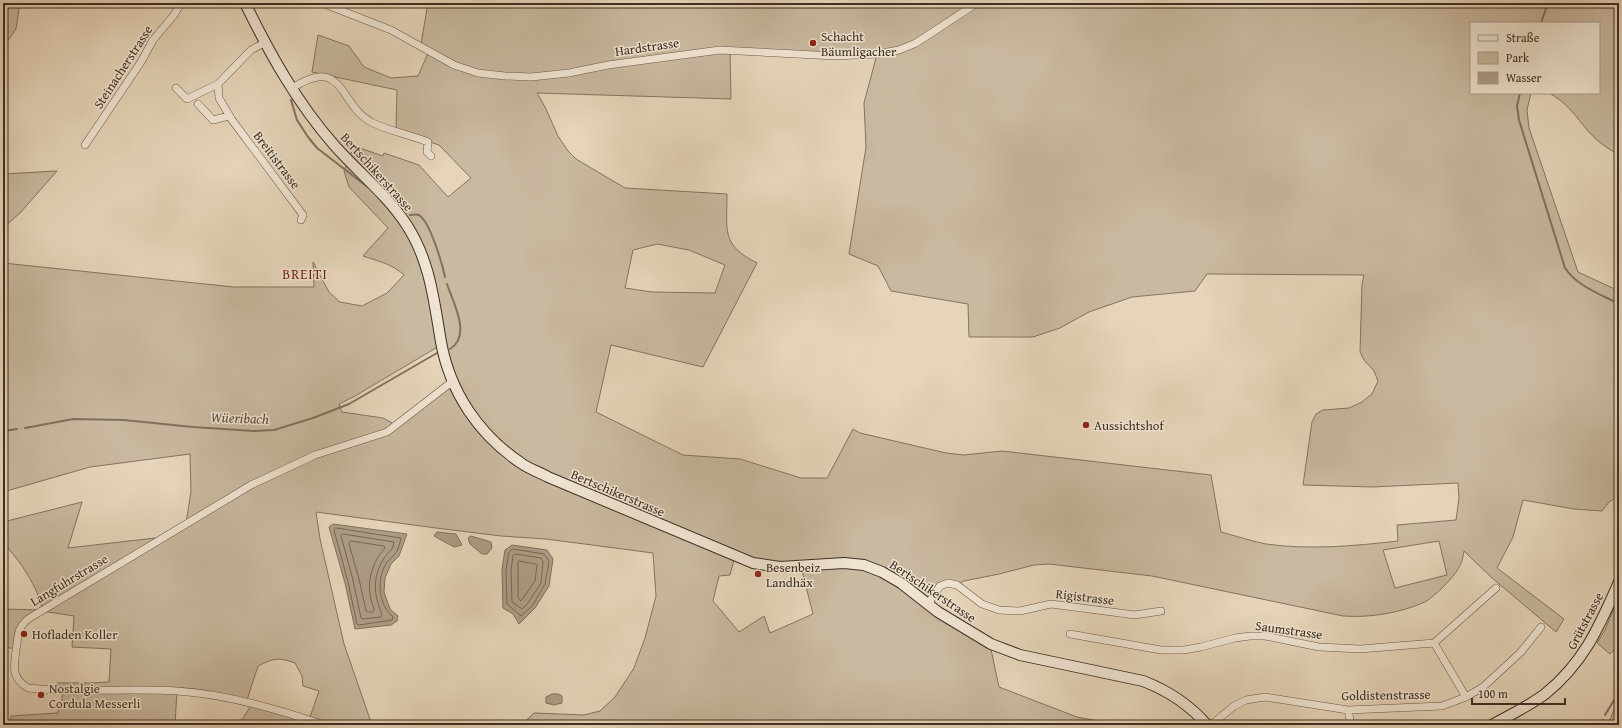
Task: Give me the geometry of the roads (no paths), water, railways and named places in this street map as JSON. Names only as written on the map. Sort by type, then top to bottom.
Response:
[{"type":"street","name":"Steinacherstrasse","points":[[85,145],[141,62],[152,40],[174,15],[181,3]]},
{"type":"street","name":"Bertschikerstrasse","points":[[245,3],[264,43],[291,89],[313,120],[335,146],[392,205],[406,224],[418,245],[431,282],[442,345],[453,380],[464,405],[479,426],[499,446],[521,463],[548,477],[753,563],[780,567],[844,563],[864,565],[882,572],[901,583],[952,622],[991,644],[1020,655],[1119,675],[1160,687],[1176,696],[1190,707],[1208,725]]},
{"type":"street","name":"Hardstrasse","points":[[322,3],[391,30],[454,65],[478,73],[531,77],[569,73],[608,65],[720,50],[835,56],[877,54],[899,50],[916,43],[977,3]]},
{"type":"street","points":[[176,88],[187,99],[218,84],[244,56],[251,50],[264,43]]},
{"type":"street","points":[[291,89],[313,77],[324,76],[332,79],[340,85],[364,116],[373,123],[428,142],[427,152],[431,156]]},
{"type":"street","name":"Breitistrasse","points":[[218,84],[219,98],[229,116],[303,215],[301,220]]},
{"type":"street","points":[[198,104],[213,120],[229,116]]},
{"type":"street","name":"Langfuhrstrasse","points":[[324,725],[292,714],[214,695],[177,691],[28,688],[21,684],[16,676],[14,660],[18,632],[21,624],[28,619],[251,485],[315,455],[387,432],[453,380]]},
{"type":"street","name":"Grütstrasse","points":[[1492,725],[1525,708],[1545,694],[1577,663],[1599,627],[1619,582]]},
{"type":"street","name":"Rigistrasse","points":[[928,604],[940,586],[948,583],[957,585],[982,604],[999,610],[1020,611],[1051,604],[1135,615],[1161,611]]},
{"type":"street","points":[[1466,697],[1434,643],[1496,588]]},
{"type":"street","name":"Goldistenstrasse","points":[[1211,725],[1234,706],[1246,700],[1265,697],[1348,710],[1442,706],[1466,697],[1483,687],[1521,652],[1541,627]]},
{"type":"street","name":"Saumstrasse","points":[[1070,634],[1161,650],[1184,650],[1250,636],[1272,637],[1319,647],[1360,649],[1434,643]]},
{"type":"street","points":[[1348,710],[1351,725]]},
{"type":"water","points":[[333,524],[407,534],[399,556],[391,564],[385,578],[384,592],[390,609],[398,616],[397,621],[391,625],[355,629],[345,583],[329,527]]},
{"type":"water","points":[[437,532],[456,534],[462,545],[454,547],[434,536]]},
{"type":"water","points":[[471,536],[491,542],[492,548],[487,554],[482,554],[470,544],[468,538]]},
{"type":"water","points":[[512,545],[547,550],[553,559],[549,586],[535,608],[519,624],[513,614],[503,608],[502,569],[505,550]]},
{"type":"water","points":[[552,694],[562,696],[562,703],[554,705],[546,703],[546,697]]},
{"type":"waterway","points":[[1541,22],[1548,3]]},
{"type":"waterway","points":[[1520,94],[1517,106],[1519,120],[1565,268],[1582,285],[1619,304]]},
{"type":"waterway","name":"Wüeribach","points":[[291,100],[297,120],[317,148],[369,188]]},
{"type":"waterway","name":"Wüeribach","points":[[410,215],[419,215],[427,226],[438,253],[445,277]]},
{"type":"waterway","name":"Wüeribach","points":[[447,284],[459,318],[460,327],[460,336],[450,349]]},
{"type":"waterway","name":"Wüeribach","points":[[25,428],[73,419],[124,420],[254,431],[274,430],[313,418],[349,404],[437,353]]},
{"type":"waterway","name":"Wüeribach","points":[[3,431],[17,429]]},
{"type":"waterway","points":[[1619,665],[1616,669],[1619,678]]},
{"type":"waterway","points":[[1605,715],[1619,692]]},
{"type":"waterway","points":[[1602,725],[1603,720]]},
{"type":"place","name":"Schacht Bäumligacher","points":[[813,43]]},
{"type":"place","name":"Aussichtshof","points":[[1086,425]]},
{"type":"place","name":"Besenbeiz Landhäx","points":[[758,574]]},
{"type":"place","name":"Hofladen Koller","points":[[24,634]]},
{"type":"place","name":"Nostalgie Cordula Messerli","points":[[41,695]]},
{"type":"district","name":"BREITI","points":[[305,274]]}]
